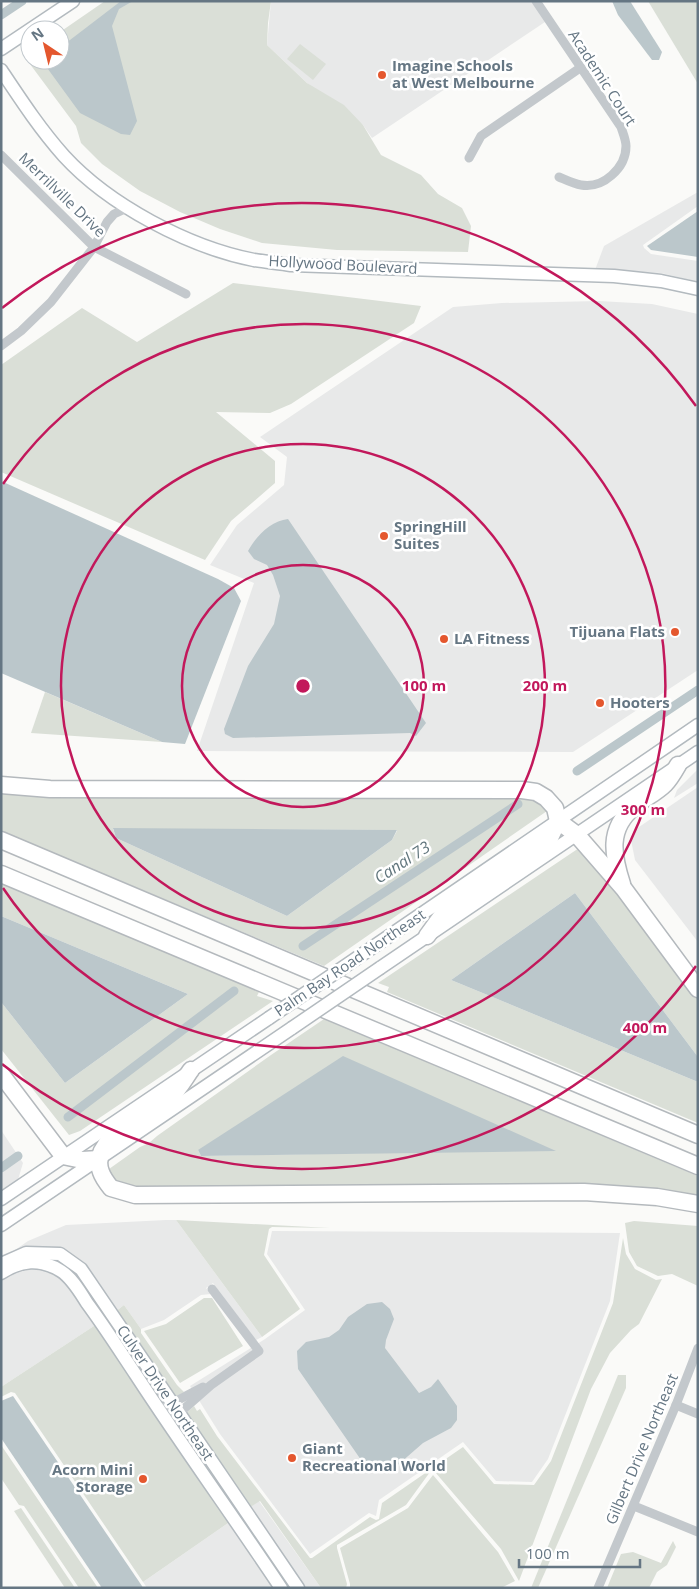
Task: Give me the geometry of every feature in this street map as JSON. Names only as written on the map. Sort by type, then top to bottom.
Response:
[{"type":"highway","points":[[624,889],[613,848],[616,829],[632,808],[664,785],[678,765]]},
{"type":"highway","points":[[1,785],[50,789],[522,790],[536,792],[546,798],[555,808],[558,821],[548,842],[443,914],[427,936]]},
{"type":"highway","points":[[558,821],[577,834],[624,889],[698,989]]},
{"type":"highway","points":[[1,840],[698,1134]]},
{"type":"highway","points":[[1,874],[698,1166]]},
{"type":"highway","points":[[191,1070],[173,1095],[114,1135],[102,1148],[99,1159],[100,1171],[111,1188],[135,1195],[584,1192],[657,1197],[698,1204]]},
{"type":"highway","points":[[1,1074],[63,1156],[82,1160],[99,1159]]},
{"type":"street","points":[[1,49],[73,1]]},
{"type":"street","name":"Academic Court","points":[[536,1],[621,127],[626,145],[623,160],[614,174],[600,183],[582,185],[559,177]]},
{"type":"street","points":[[469,158],[481,136],[580,68]]},
{"type":"street","name":"Hollywood Boulevard","points":[[1,70],[39,126],[64,156],[95,185],[127,208],[198,244],[253,260],[291,265],[614,276],[661,281],[698,289]]},
{"type":"street","name":"Merrillville Drive","points":[[1,155],[94,247],[186,294]]},
{"type":"street","points":[[1,346],[21,331],[51,302],[94,247],[107,222],[114,214],[127,208]]},
{"type":"street","name":"Palm Bay Road Northeast","points":[[1,1199],[698,725]]},
{"type":"street","name":"Palm Bay Road Northeast","points":[[1,1225],[698,752]]},
{"type":"street","name":"Culver Drive Northeast","points":[[1,1264],[26,1253],[60,1254],[81,1269],[298,1588]]},
{"type":"street","name":"Culver Drive Northeast","points":[[1,1274],[9,1268],[25,1262],[46,1263],[63,1272],[84,1298],[281,1588]]},
{"type":"street","points":[[163,1415],[175,1409],[201,1388],[211,1385],[259,1351],[212,1289]]},
{"type":"street","name":"Gilbert Drive Northeast","points":[[598,1588],[634,1506],[698,1348]]},
{"type":"street","points":[[676,1405],[698,1414]]},
{"type":"street","points":[[634,1506],[698,1532]]},
{"type":"shaded area","points":[[105,1],[271,1],[267,45],[307,83],[344,105],[363,125],[381,155],[421,175],[438,194],[462,208],[471,226],[468,252],[337,250],[262,243],[220,229],[180,212],[140,191],[102,164],[81,143],[76,126],[34,70],[70,70],[70,25]]},
{"type":"shaded area","points":[[121,1],[133,1],[119,9],[112,26],[137,121],[130,135],[121,134],[80,113],[49,70],[70,70],[70,40]]},
{"type":"shaded area","name":"Imagine Schools at West Melbourne","points":[[271,1],[536,1],[548,20],[372,138],[363,125],[307,83],[267,45]]},
{"type":"shaded area","points":[[612,1],[630,1],[662,52],[659,60],[652,60],[618,15]]},
{"type":"shaded area","points":[[648,1],[698,1],[698,84]]},
{"type":"shaded area","points":[[300,44],[326,64],[313,80],[287,59]]},
{"type":"shaded area","points":[[698,192],[698,206],[643,245],[651,254],[698,261],[698,282],[661,273],[595,270],[604,246]]},
{"type":"shaded area","points":[[698,211],[698,257],[651,250],[647,246]]},
{"type":"shaded area","points":[[233,283],[421,306],[414,323],[291,404],[270,413],[216,412],[275,461],[275,483],[231,521],[205,560],[1,472],[1,365],[82,308],[137,342]]},
{"type":"shaded area","points":[[599,301],[652,304],[698,314],[698,670],[573,752],[197,751],[254,583],[210,565],[237,525],[284,485],[287,457],[260,437],[453,307],[502,303]]},
{"type":"shaded area","points":[[1,481],[218,579],[234,588],[241,601],[185,744],[162,742],[1,673]]},
{"type":"shaded area","points":[[288,519],[426,723],[416,736],[410,733],[233,738],[225,734],[224,729],[248,666],[274,624],[280,596],[273,575],[267,565],[254,559],[248,551],[255,540],[270,526]]},
{"type":"shaded area","points":[[45,692],[162,742],[31,733]]},
{"type":"shaded area","points":[[698,769],[698,783],[674,798],[677,790]]},
{"type":"shaded area","points":[[698,787],[698,942],[635,860],[631,840],[634,832],[639,827]]},
{"type":"shaded area","points":[[1,789],[524,797],[538,801],[547,811],[324,966],[1,831]],"holes":[[[113,829],[397,830],[392,840],[287,916],[116,838]]]},
{"type":"shaded area","points":[[113,828],[397,830],[392,840],[287,916],[116,838]]},
{"type":"shaded area","points":[[582,846],[687,989],[698,998],[698,1057],[575,893],[451,980],[698,1082],[698,1123],[387,992],[389,987],[378,983]]},
{"type":"shaded area","points":[[1,883],[259,992],[257,996],[273,1001],[80,1131],[69,1135],[1,1049],[1,1002],[65,1083],[188,994],[1,916]]},
{"type":"shaded area","points":[[575,893],[698,1057],[698,1082],[451,980]]},
{"type":"shaded area","points":[[1,916],[188,994],[65,1083],[1,1002]]},
{"type":"shaded area","points":[[324,1019],[698,1176],[698,1199],[145,1188],[123,1184],[112,1176],[109,1169],[140,1147],[149,1143]],"holes":[[[198,1150],[554,1150],[201,1156]]]},
{"type":"shaded area","points":[[343,1056],[556,1151],[201,1156],[198,1150]]},
{"type":"shaded area","points":[[1,1130],[23,1163],[17,1183],[1,1197]]},
{"type":"shaded area","points":[[176,1220],[262,1337],[256,1340],[213,1283],[206,1288],[211,1294],[201,1295],[164,1320],[141,1329],[124,1305],[115,1312],[62,1251],[2,1259],[28,1241],[66,1225]]},
{"type":"shaded area","points":[[176,1220],[330,1228],[272,1227],[269,1229],[264,1255],[300,1309],[262,1337]]},
{"type":"shaded area","points":[[634,1221],[698,1226],[698,1286],[672,1274],[658,1276],[637,1266],[629,1252],[625,1223]]},
{"type":"shaded area","points":[[272,1231],[620,1233],[610,1301],[548,1459],[532,1482],[496,1481],[463,1442],[379,1500],[376,1516],[369,1513],[310,1554],[220,1434],[190,1386],[265,1339],[305,1310],[267,1254]]},
{"type":"shaded area","points":[[623,1238],[626,1254],[635,1269],[656,1280],[662,1279],[639,1324],[610,1353],[591,1389],[519,1581],[501,1549],[433,1471],[430,1472],[406,1505],[337,1545],[347,1584],[346,1588],[321,1588],[260,1501],[249,1508],[184,1415],[194,1406],[197,1411],[200,1409],[217,1436],[310,1558],[370,1517],[376,1520],[379,1519],[382,1503],[463,1447],[494,1484],[534,1485],[551,1461],[613,1303]]},
{"type":"shaded area","points":[[26,1267],[45,1267],[60,1275],[97,1324],[1,1387],[1,1279],[11,1272]]},
{"type":"shaded area","points":[[204,1298],[212,1298],[243,1346],[180,1383],[144,1331],[166,1324]]},
{"type":"shaded area","points":[[382,1302],[390,1309],[394,1319],[385,1348],[419,1393],[431,1387],[438,1379],[457,1406],[457,1420],[451,1428],[423,1443],[392,1470],[368,1470],[298,1369],[297,1351],[306,1342],[329,1337],[339,1330],[348,1317],[367,1304]]},
{"type":"shaded area","points":[[124,1305],[141,1329],[141,1333],[177,1385],[184,1392],[173,1398],[115,1312]]},
{"type":"shaded area","points":[[97,1324],[231,1521],[143,1582],[15,1393],[11,1392],[1,1397],[1,1387]]},
{"type":"shaded area","points":[[618,1375],[626,1375],[626,1388],[538,1588],[531,1588]]},
{"type":"shaded area","points":[[13,1396],[143,1588],[102,1588],[1,1438],[1,1401]]},
{"type":"shaded area","points":[[1,1445],[98,1588],[79,1588],[24,1506],[19,1505],[1,1478]]},
{"type":"shaded area","points":[[433,1475],[498,1552],[515,1581],[501,1588],[350,1588],[340,1548],[408,1508]]},
{"type":"shaded area","points":[[259,1501],[321,1588],[303,1588],[249,1508]]},
{"type":"shaded area","points":[[21,1508],[75,1588],[65,1588],[14,1511]]},
{"type":"shaded area","points":[[231,1521],[276,1588],[147,1588],[143,1582]]},
{"type":"shaded area","points":[[673,1541],[676,1547],[667,1565],[657,1572],[649,1588],[607,1588],[621,1554],[633,1552],[661,1563]]},
{"type":"waterway","points":[[1,15],[22,1]]},
{"type":"waterway","name":"Canal 73","points":[[577,771],[698,690]]},
{"type":"waterway","name":"Canal 73","points":[[303,946],[518,804]]},
{"type":"waterway","name":"Canal 73","points":[[68,1117],[234,991]]},
{"type":"waterway","name":"Canal 73","points":[[1,1168],[18,1156]]},
{"type":"place","name":"Imagine Schools at West Melbourne","points":[[382,75]]},
{"type":"place","name":"SpringHill Suites","points":[[384,536]]},
{"type":"place","name":"Tijuana Flats","points":[[675,632]]},
{"type":"place","name":"LA Fitness","points":[[444,639]]},
{"type":"place","name":"Hooters","points":[[600,703]]},
{"type":"place","name":"Giant Recreational World","points":[[292,1458]]},
{"type":"place","name":"Acorn Mini Storage","points":[[143,1479]]}]
